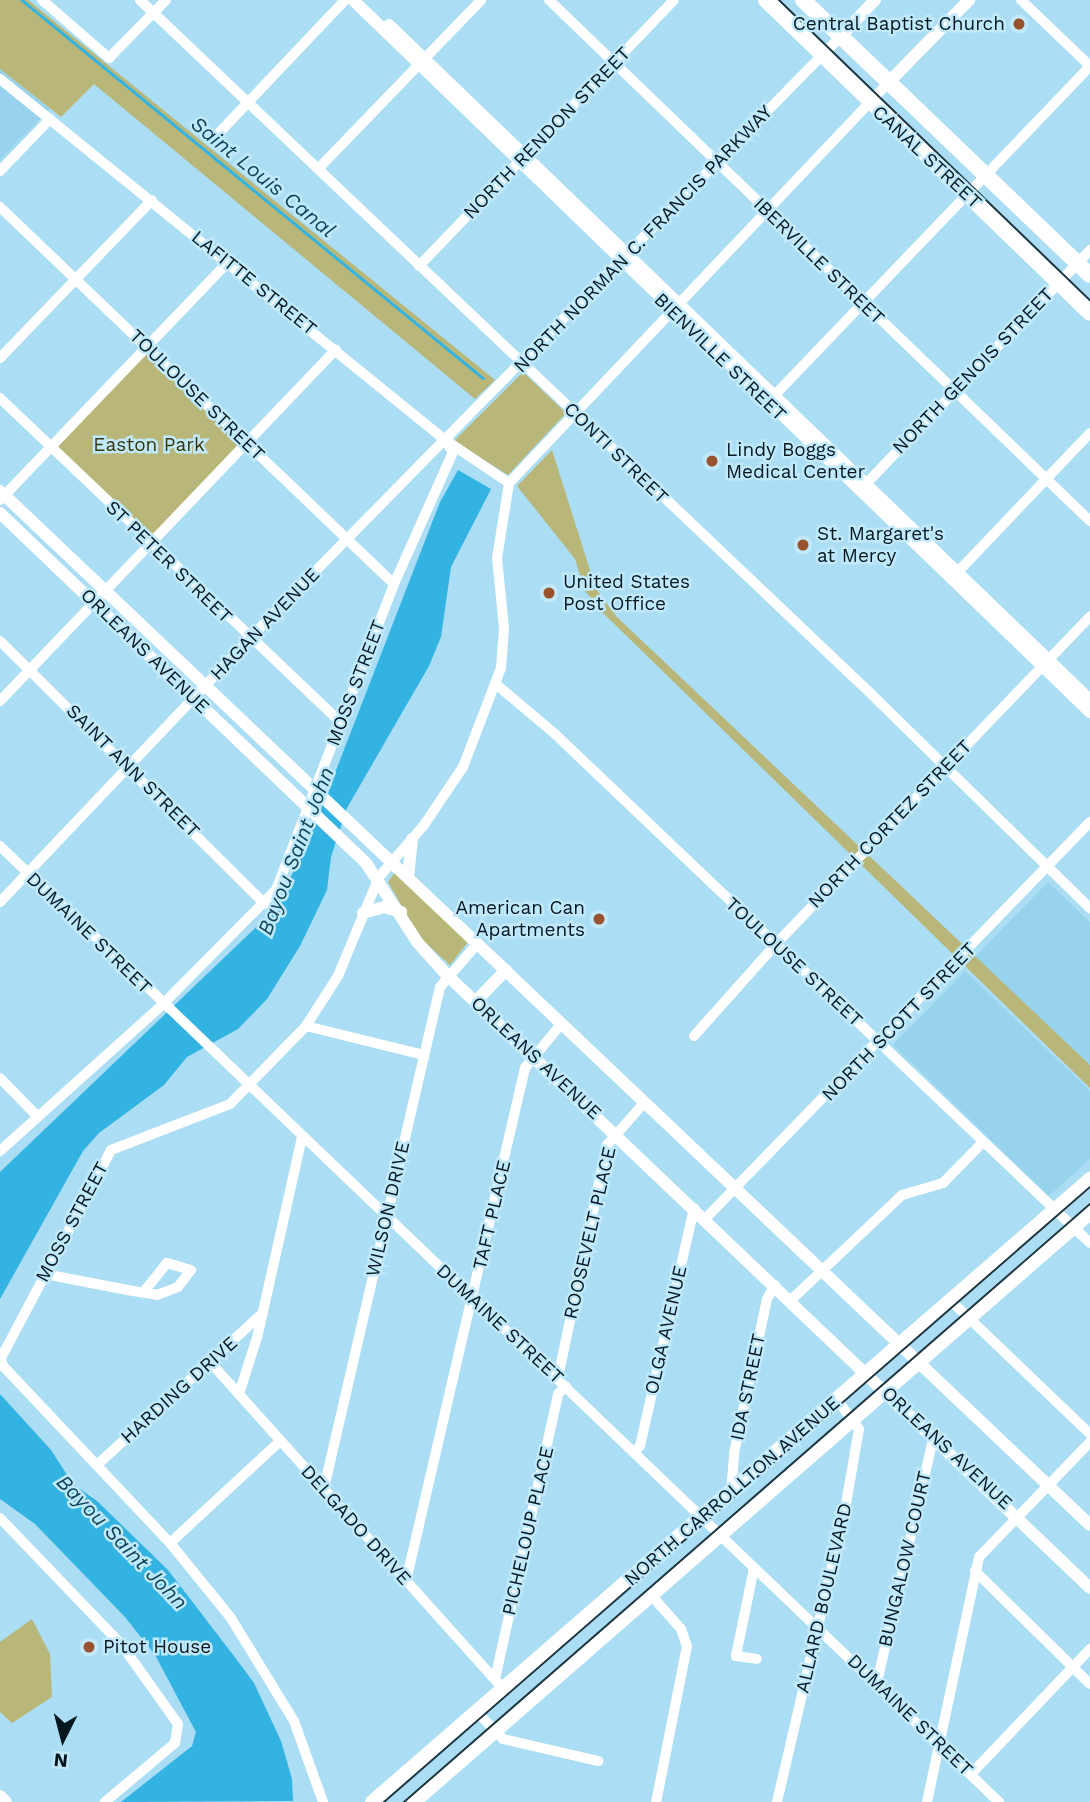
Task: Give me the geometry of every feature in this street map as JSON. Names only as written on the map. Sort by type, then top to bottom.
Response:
[{"type":"main road","name":"CANAL STREET","points":[[766,0],[1090,313]]},
{"type":"main road","name":"CANAL STREET","points":[[803,0],[1090,275]]},
{"type":"main road","points":[[951,180],[970,160]]},
{"type":"main road","name":"NORTH CARROLLTON AVENUE","points":[[372,1802],[477,1712],[499,1684],[530,1665],[1090,1179]]},
{"type":"main road","name":"NORTH CARROLLTON AVENUE","points":[[414,1802],[1090,1213]]},
{"type":"main road","points":[[530,1665],[549,1684]]},
{"type":"street","points":[[42,0],[109,58],[166,0]]},
{"type":"street","name":"CONTI STREET","points":[[140,0],[250,100],[318,169],[573,413],[863,685],[944,768],[1090,908]]},
{"type":"street","points":[[217,135],[345,0]]},
{"type":"street","name":"BIENVILLE STREET","points":[[353,0],[1045,663],[1090,712]]},
{"type":"street","name":"BIENVILLE STREET","points":[[364,0],[421,64]]},
{"type":"street","points":[[318,169],[481,0]]},
{"type":"street","name":"IBERVILLE STREET","points":[[549,0],[1090,521]]},
{"type":"street","name":"NORTH RENDON STREET","points":[[419,266],[674,0]]},
{"type":"street","points":[[840,37],[875,0]]},
{"type":"street","points":[[509,483],[766,209],[969,0]]},
{"type":"street","points":[[770,399],[1090,66],[1021,0]]},
{"type":"street","name":"NORTH NORMAN C. FRANCIS PARKWAY","points":[[444,439],[523,363],[840,37]]},
{"type":"street","name":"LAFITTE STREET","points":[[0,79],[444,439],[509,483]]},
{"type":"street","points":[[0,172],[50,118]]},
{"type":"street","points":[[0,358],[152,200]]},
{"type":"street","name":"TOULOUSE STREET","points":[[0,207],[394,584]]},
{"type":"street","name":"NORTH GENOIS STREET","points":[[862,487],[1090,250]]},
{"type":"street","points":[[2,495],[228,262]]},
{"type":"street","points":[[0,701],[336,350]]},
{"type":"street","name":"ST PETER STREET","points":[[0,398],[248,639],[341,723]]},
{"type":"street","points":[[954,576],[1090,433]]},
{"type":"street","name":"HAGAN AVENUE","points":[[0,902],[248,639],[444,439]]},
{"type":"street","name":"MOSS STREET","points":[[1,1148],[166,1008],[265,904],[280,883],[317,795],[341,723],[394,584],[453,452],[444,439]]},
{"type":"street","name":"MOSS STREET","points":[[323,1802],[294,1721],[272,1679],[213,1593],[170,1543],[1,1363],[111,1150],[230,1104],[250,1087],[306,1026],[338,976],[379,877],[412,839],[463,767],[497,685],[504,628],[497,558],[509,483]]},
{"type":"street","name":"ORLEANS AVENUE","points":[[2,495],[207,684],[317,795],[478,943],[1090,1525]]},
{"type":"street","name":"ORLEANS AVENUE","points":[[0,513],[379,877],[418,943],[447,975],[887,1391],[1090,1588]]},
{"type":"street","name":"NORTH CORTEZ STREET","points":[[694,1037],[775,945],[1090,616]]},
{"type":"street","name":"SAINT ANN STREET","points":[[0,641],[130,765],[265,904]]},
{"type":"street","name":"BIENVILLE STREET","points":[[1045,663],[1090,700]]},
{"type":"street","name":"TOULOUSE STREET","points":[[497,685],[555,734],[1090,1243]]},
{"type":"street","name":"NORTH SCOTT STREET","points":[[705,1219],[879,1043],[1090,822]]},
{"type":"street","points":[[408,877],[412,839]]},
{"type":"street","name":"DUMAINE STREET","points":[[0,846],[210,1051],[635,1451],[999,1802]]},
{"type":"street","points":[[363,913],[384,907],[401,912]]},
{"type":"street","name":"WILSON DRIVE","points":[[324,1488],[440,987],[447,975],[478,943]]},
{"type":"street","points":[[476,1001],[506,970]]},
{"type":"street","name":"TAFT PLACE","points":[[406,1581],[525,1068],[562,1023]]},
{"type":"street","points":[[306,1026],[424,1055]]},
{"type":"street","points":[[0,1078],[38,1117]]},
{"type":"street","name":"ROOSEVELT PLACE","points":[[554,1375],[559,1368],[607,1145],[645,1102]]},
{"type":"street","name":"HARDING DRIVE","points":[[239,1394],[262,1314],[302,1137]]},
{"type":"street","points":[[791,1300],[820,1268],[902,1195],[943,1183],[983,1142]]},
{"type":"street","name":"OLGA AVENUE","points":[[635,1451],[640,1446],[694,1208]]},
{"type":"street","points":[[45,1274],[143,1293]]},
{"type":"street","name":"IDA STREET","points":[[731,1491],[734,1453],[767,1299],[775,1285]]},
{"type":"street","points":[[951,1301],[1090,1434]]},
{"type":"street","name":"HARDING DRIVE","points":[[97,1465],[262,1314]]},
{"type":"street","name":"DELGADO DRIVE","points":[[210,1362],[499,1684]]},
{"type":"street","name":"PICHELOUP PLACE","points":[[499,1684],[558,1394],[566,1386]]},
{"type":"street","points":[[837,1400],[854,1420]]},
{"type":"street","name":"ALLARD BOULEVARD","points":[[777,1802],[818,1628],[857,1441],[859,1429],[854,1420]]},
{"type":"street","name":"BUNGALOW COURT","points":[[877,1682],[934,1436]]},
{"type":"street","points":[[170,1543],[279,1441]]},
{"type":"street","points":[[927,1802],[979,1557],[1090,1442]]},
{"type":"street","points":[[0,1518],[121,1644],[178,1724],[175,1743],[105,1802]]},
{"type":"street","points":[[754,1568],[736,1656],[757,1659]]},
{"type":"street","points":[[975,1571],[1090,1684]]},
{"type":"street","points":[[651,1595],[681,1629],[687,1646],[656,1802]]},
{"type":"street","points":[[971,1774],[1090,1649]]},
{"type":"street","points":[[477,1712],[503,1739],[598,1760]]},
{"type":"street","points":[[0,1796],[6,1802]]},
{"type":"shaded area","points":[[0,69],[50,109],[0,160]]},
{"type":"shaded area","points":[[1048,882],[1090,922],[1090,1065],[975,957]]},
{"type":"shaded area","points":[[965,971],[1090,1091],[1090,1159],[1049,1196],[893,1045]]},
{"type":"green space","points":[[0,0],[28,0],[495,380],[475,399],[94,84],[61,117],[0,69]]},
{"type":"green space","name":"Easton Park","points":[[146,347],[246,444],[151,542],[51,446]]},
{"type":"green space","points":[[523,372],[566,413],[508,475],[454,441]]},
{"type":"green space","points":[[552,450],[596,589],[617,617],[1090,1065],[1090,1088],[603,613],[585,591],[575,559],[517,486]]},
{"type":"green space","points":[[395,872],[469,941],[450,965],[420,938],[388,882]]},
{"type":"green space","points":[[32,1619],[50,1654],[52,1697],[12,1723],[0,1712],[0,1642]]},
{"type":"water","points":[[458,470],[491,489],[451,567],[441,637],[429,666],[347,808],[331,857],[327,890],[300,946],[267,999],[238,1029],[187,1057],[164,1085],[99,1133],[83,1151],[0,1299],[0,1172],[275,909],[309,840],[440,502]]},
{"type":"water","name":"Bayou Saint John","points":[[0,1394],[51,1450],[73,1484],[97,1501],[168,1570],[254,1683],[281,1741],[292,1779],[293,1801],[121,1802],[192,1746],[196,1732],[155,1655],[125,1617],[35,1524],[0,1499]]},
{"type":"waterway","name":"Saint Louis Canal","points":[[22,0],[483,378]]},
{"type":"tram line","points":[[779,0],[1090,300]]},
{"type":"tram line","points":[[384,1802],[1090,1187]]},
{"type":"tram line","points":[[404,1802],[1090,1204]]},
{"type":"place","name":"Central Baptist Church","points":[[1019,24]]},
{"type":"place","name":"Lindy Boggs Medical Center","points":[[712,461]]},
{"type":"place","name":"St. Margaret's at Mercy","points":[[803,545]]},
{"type":"place","name":"United States Post Office","points":[[549,593]]},
{"type":"place","name":"American Can Apartments","points":[[599,919]]},
{"type":"place","name":"Pitot House","points":[[89,1647]]}]
